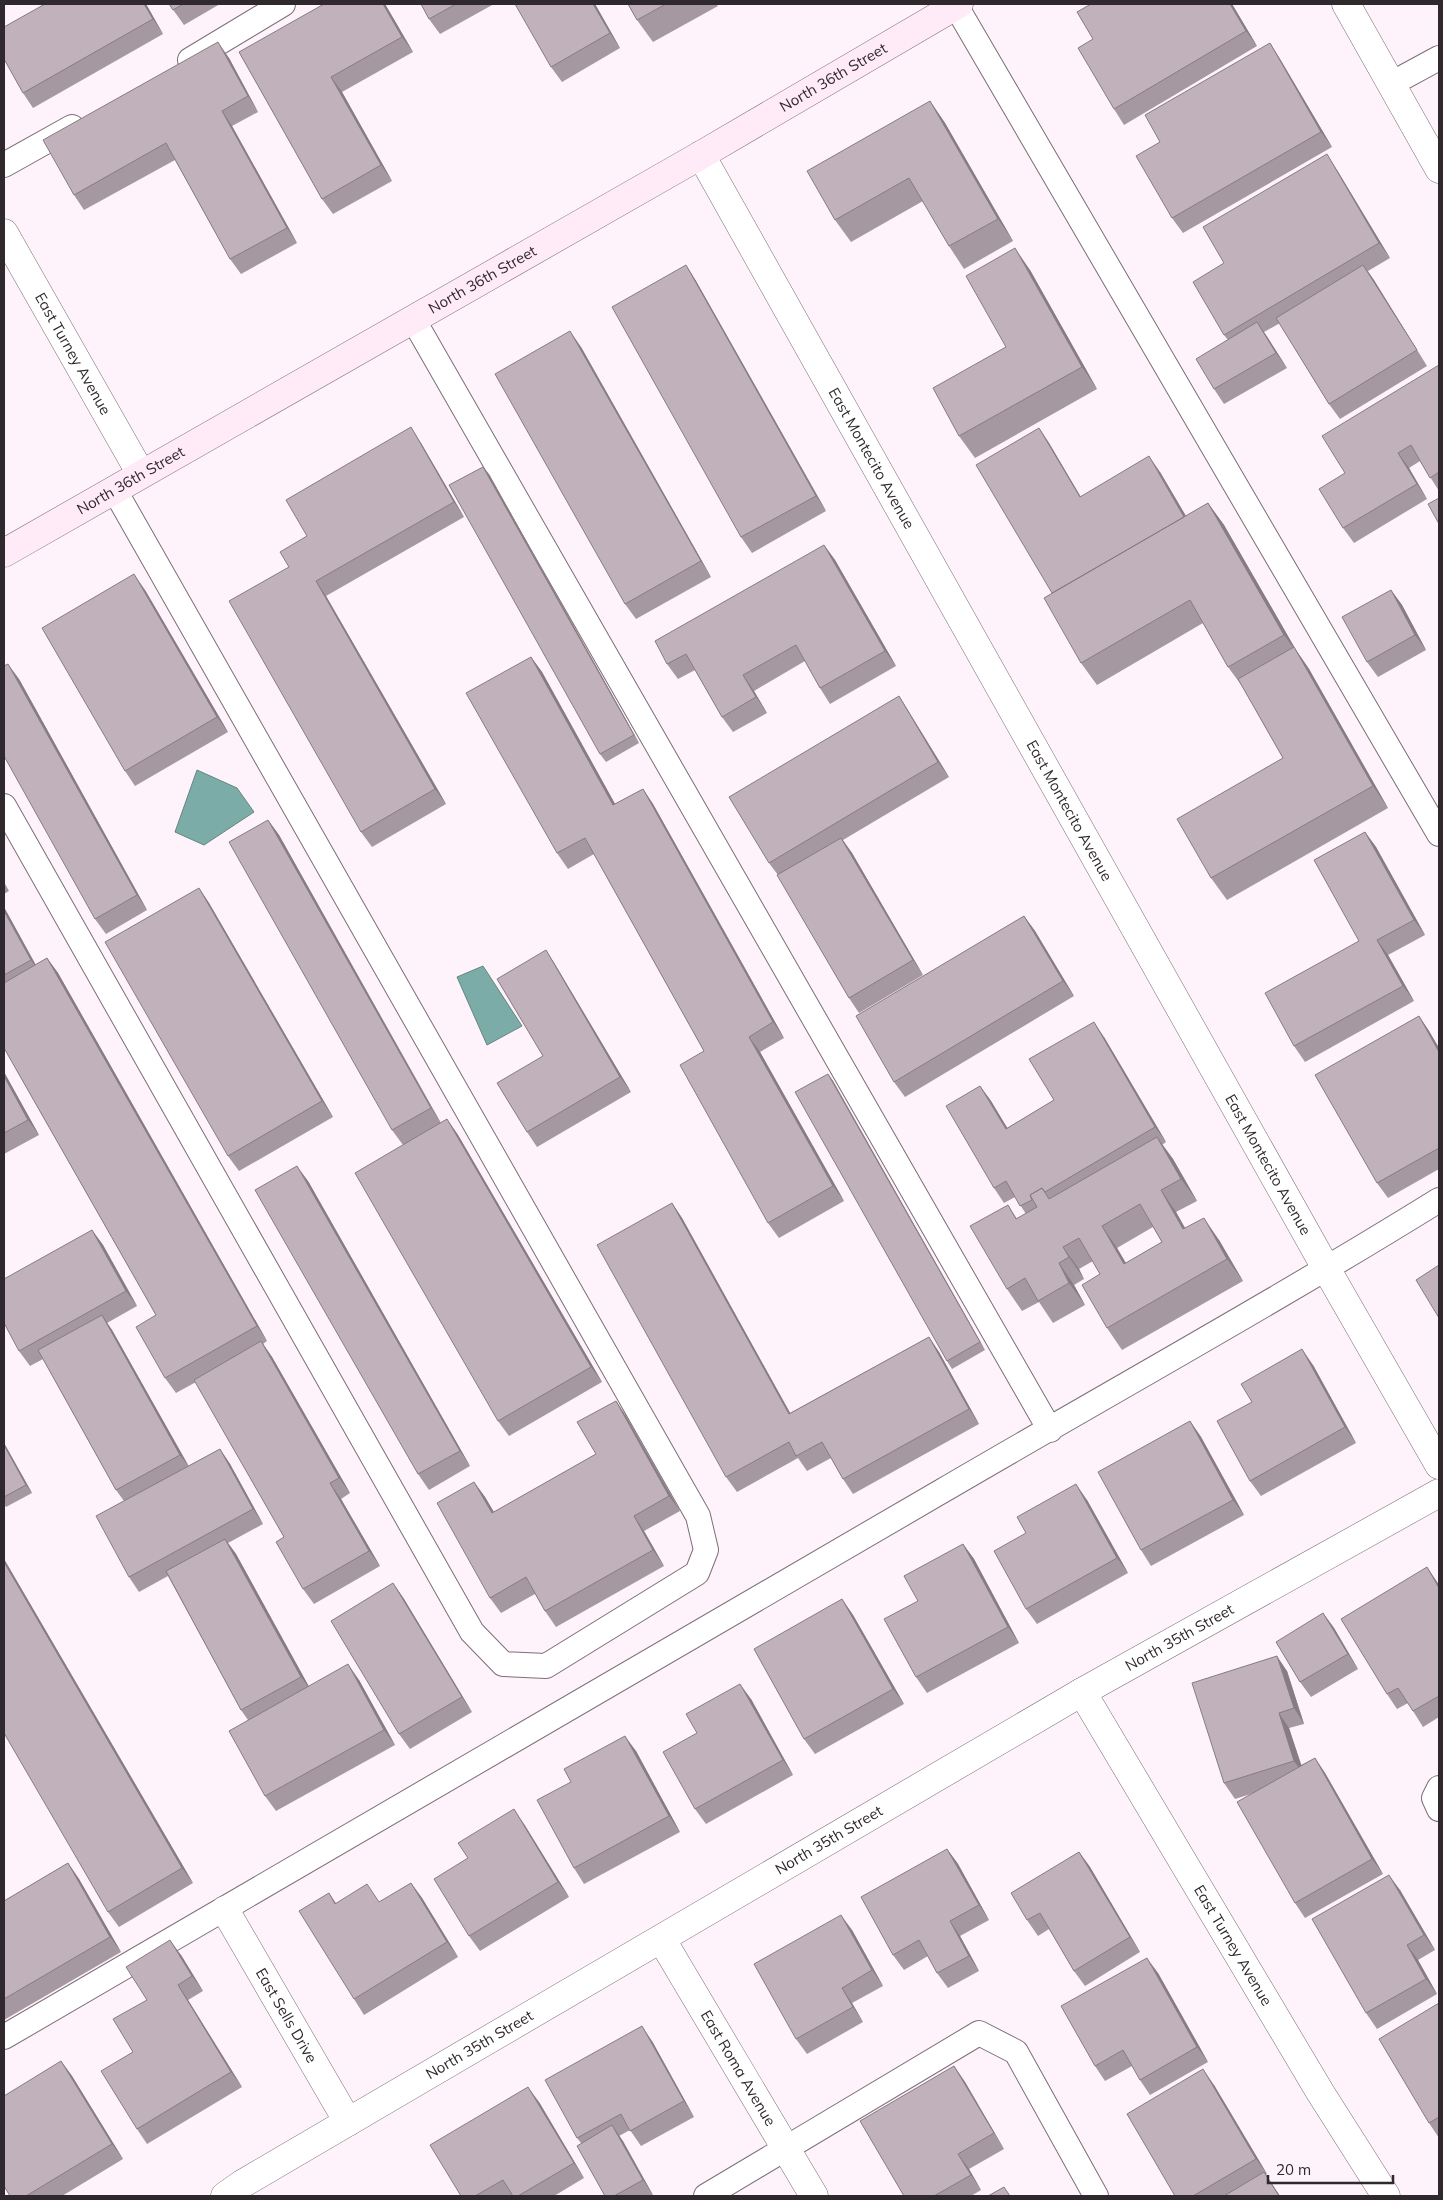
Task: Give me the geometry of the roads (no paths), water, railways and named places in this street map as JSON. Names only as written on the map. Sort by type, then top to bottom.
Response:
[{"type":"main road","name":"North 36th Street","points":[[4,553],[701,155],[957,5]]},
{"type":"street","points":[[1346,4],[1439,169]]},
{"type":"street","name":"East Montecito Avenue","points":[[701,155],[1326,1270],[1439,1465]]},
{"type":"street","name":"East Turney Avenue","points":[[4,233],[141,474]]},
{"type":"street","name":"North 35th Street","points":[[238,2192],[348,2122],[662,1940],[1082,1692],[1439,1493]]},
{"type":"street","name":"East Turney Avenue","points":[[1082,1692],[1320,2092],[1386,2196]]},
{"type":"street","name":"East Sells Drive","points":[[225,1910],[348,2122]]},
{"type":"street","name":"East Roma Avenue","points":[[662,1940],[814,2196]]},
{"type":"lane","points":[[169,72],[283,4]]},
{"type":"lane","points":[[957,5],[1439,834]]},
{"type":"lane","points":[[1391,84],[1439,58]]},
{"type":"lane","points":[[4,165],[94,114]]},
{"type":"lane","points":[[413,319],[1050,1430]]},
{"type":"lane","points":[[4,806],[472,1632],[503,1664],[546,1666],[697,1573],[706,1550],[698,1516],[114,489]]},
{"type":"lane","points":[[4,2036],[225,1910],[1326,1270],[1439,1200]]},
{"type":"lane","points":[[1439,1788],[1434,1798],[1439,1809]]},
{"type":"lane","points":[[706,2196],[979,2033],[1016,2052],[1096,2196]]}]
